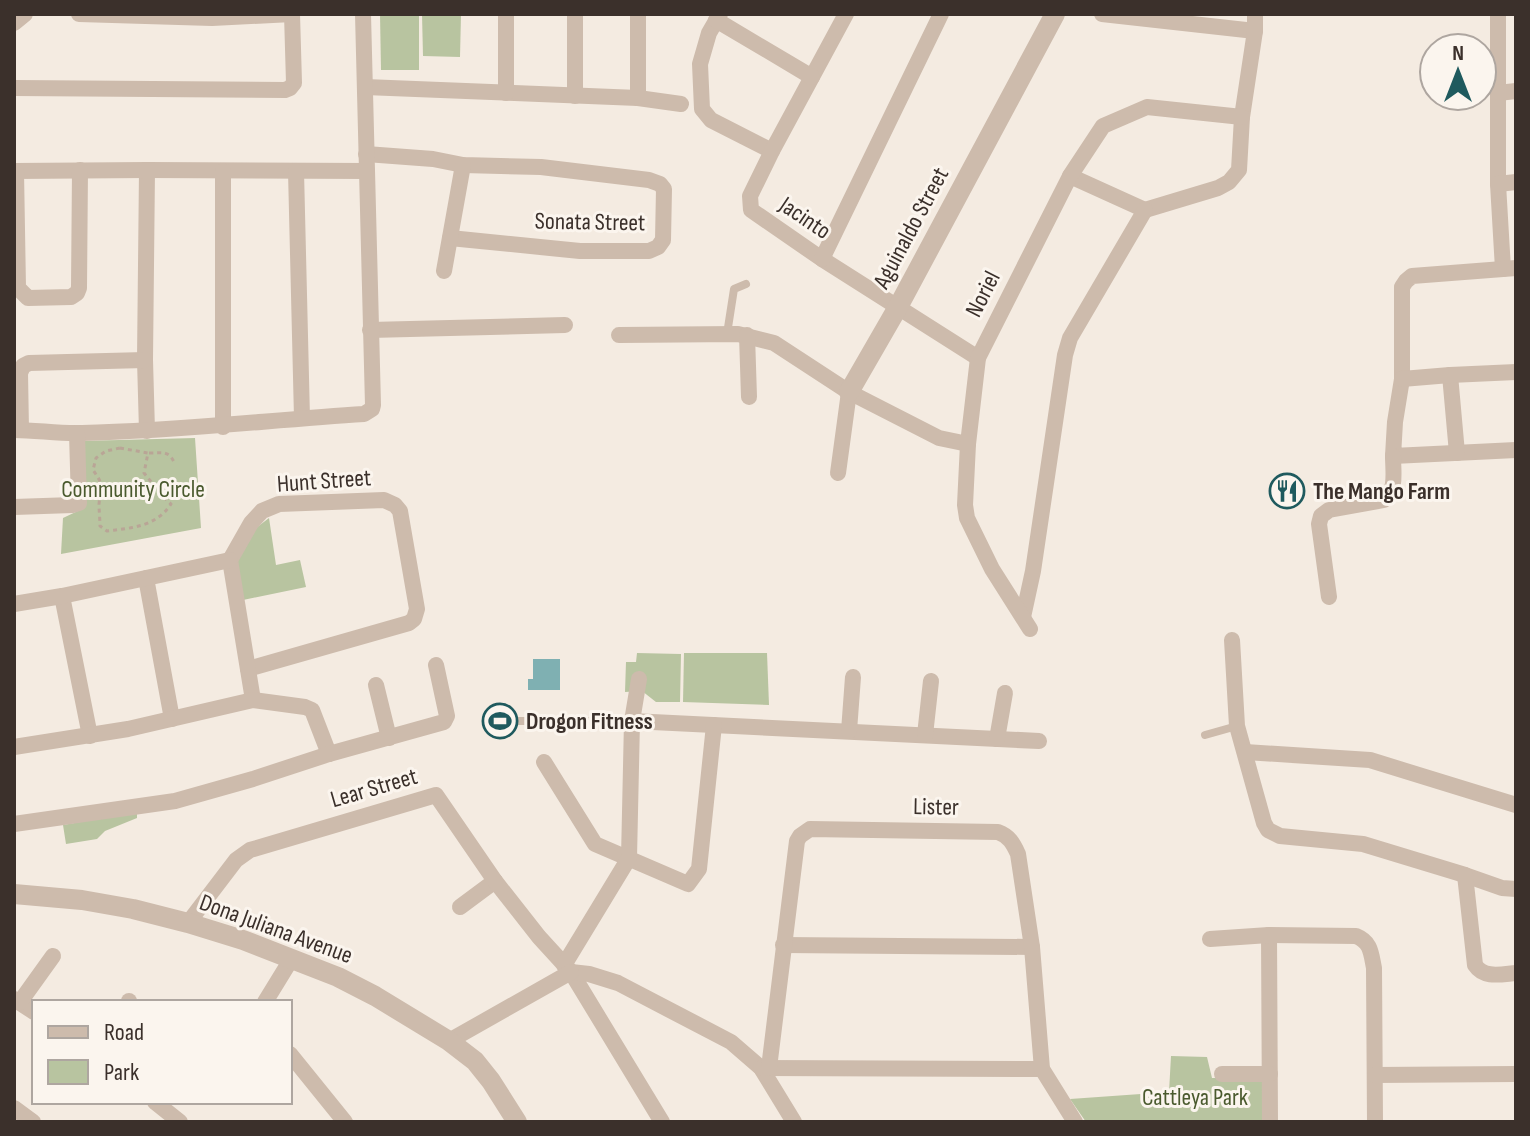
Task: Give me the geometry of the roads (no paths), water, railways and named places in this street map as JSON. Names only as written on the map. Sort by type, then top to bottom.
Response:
[{"type":"street","points":[[14,23],[25,14]]},
{"type":"street","points":[[14,88],[285,90],[294,83],[292,14],[79,14]]},
{"type":"street","points":[[145,360],[29,363],[23,366],[17,430],[77,433],[147,431],[368,413],[373,405],[363,14]]},
{"type":"street","points":[[506,14],[506,93]]},
{"type":"street","points":[[575,14],[575,96]]},
{"type":"street","points":[[638,14],[638,98]]},
{"type":"street","name":"Jacinto","points":[[846,14],[750,196],[751,210],[978,358]]},
{"type":"street","points":[[822,259],[941,14]]},
{"type":"street","name":"Aguinaldo Street","points":[[838,473],[849,392],[1055,14]]},
{"type":"street","points":[[1070,176],[1145,210],[1218,188],[1229,182],[1239,170],[1242,117],[1255,22],[1102,14]]},
{"type":"street","points":[[772,151],[711,120],[702,109],[700,64],[709,33],[718,17],[812,77]]},
{"type":"street","points":[[365,87],[638,98],[681,104]]},
{"type":"street","points":[[1498,93],[1516,91]]},
{"type":"street","name":"Noriel","points":[[1145,210],[1070,338],[1065,355],[1026,623],[992,569],[967,518],[968,444],[978,358],[1070,176],[1103,126],[1147,107],[1242,117]]},
{"type":"street","points":[[1329,597],[1319,524],[1321,516],[1329,510],[1384,500],[1393,491],[1395,422],[1402,379],[1402,287],[1412,276],[1510,268],[1498,184],[1498,112]]},
{"type":"street","name":"Sonata Street","points":[[15,171],[296,171],[433,159],[463,165],[541,167],[649,180],[664,189],[663,240],[658,247],[649,251],[580,251],[450,238]]},
{"type":"street","points":[[444,271],[463,165]]},
{"type":"street","points":[[15,171],[18,288],[28,298],[71,297],[77,293],[80,170]]},
{"type":"street","points":[[147,170],[147,431]]},
{"type":"street","points":[[223,171],[223,427]]},
{"type":"street","points":[[296,171],[302,418]]},
{"type":"street","points":[[1498,184],[1516,182]]},
{"type":"street","points":[[370,330],[565,325]]},
{"type":"street","points":[[619,335],[747,335],[774,343],[849,392],[939,438],[968,444]]},
{"type":"street","points":[[747,335],[749,397]]},
{"type":"street","points":[[1402,379],[1516,372]]},
{"type":"street","points":[[1450,375],[1457,453]]},
{"type":"street","points":[[14,507],[79,503],[77,433]]},
{"type":"street","points":[[1393,456],[1516,450]]},
{"type":"street","name":"Hunt Street","points":[[230,560],[251,523],[262,511],[279,504],[384,500],[400,511],[417,609],[414,619],[248,669]]},
{"type":"street","points":[[14,604],[230,560],[253,700]]},
{"type":"street","points":[[146,578],[172,719]]},
{"type":"street","points":[[62,596],[90,736]]},
{"type":"street","points":[[1232,640],[1237,726],[1268,830],[1280,836],[1363,844],[1502,888],[1516,889]]},
{"type":"street","points":[[14,824],[175,801],[444,722],[447,716],[436,665]]},
{"type":"street","points":[[849,731],[853,677]]},
{"type":"street","points":[[449,1041],[568,969],[629,858],[632,721],[639,679]]},
{"type":"street","points":[[925,735],[931,681]]},
{"type":"street","points":[[376,685],[389,738]]},
{"type":"street","points":[[997,739],[1005,693]]},
{"type":"street","points":[[14,747],[90,736],[253,700],[312,710],[329,754]]},
{"type":"street","points":[[632,721],[1039,741]]},
{"type":"street","points":[[544,762],[595,844],[688,884],[699,869],[714,725]]},
{"type":"street","points":[[1245,752],[1370,760],[1516,805]]},
{"type":"street","name":"Lear Street","points":[[188,923],[236,860],[250,850],[436,795],[495,881],[568,969],[662,1122]]},
{"type":"street","name":"Lister","points":[[765,1068],[800,836],[810,829],[998,832],[1012,841],[1018,854],[1032,947],[1042,1069],[1075,1122]]},
{"type":"street","points":[[1465,875],[1475,965],[1487,974],[1516,973]]},
{"type":"street","points":[[460,907],[495,881]]},
{"type":"street","name":"Dona Juliana Avenue","points":[[14,894],[82,900],[188,923],[243,940],[338,977],[449,1041],[475,1061],[517,1122]]},
{"type":"street","points":[[1269,935],[1270,1122]]},
{"type":"street","points":[[1210,939],[1269,935],[1356,936],[1367,942],[1374,968],[1375,1122]]},
{"type":"street","points":[[783,945],[1032,947]]},
{"type":"street","points":[[23,1004],[53,956]]},
{"type":"street","points":[[266,1000],[292,958]]},
{"type":"street","points":[[568,969],[618,983],[731,1042],[765,1068],[794,1122]]},
{"type":"street","points":[[292,1056],[345,1122]]},
{"type":"street","points":[[765,1068],[1042,1069]]},
{"type":"street","points":[[1222,1074],[1270,1074]]},
{"type":"street","points":[[1375,1075],[1516,1074]]},
{"type":"street","points":[[158,1104],[180,1122]]},
{"type":"street","points":[[14,1108],[33,1122]]},
{"type":"lane","points":[[727,334],[734,289],[746,284]]},
{"type":"lane","points":[[515,721],[632,721]]},
{"type":"lane","points":[[1205,735],[1237,726]]},
{"type":"water","points":[[533,659],[560,659],[560,690],[528,690],[528,679],[533,679]]},
{"type":"place","name":"The Mango Farm","points":[[1287,491]]},
{"type":"place","name":"Drogon Fitness","points":[[500,721]]},
{"type":"park label","name":"Community Circle","points":[[133,489]]},
{"type":"park label","name":"Cattleya Park","points":[[1195,1097]]}]
